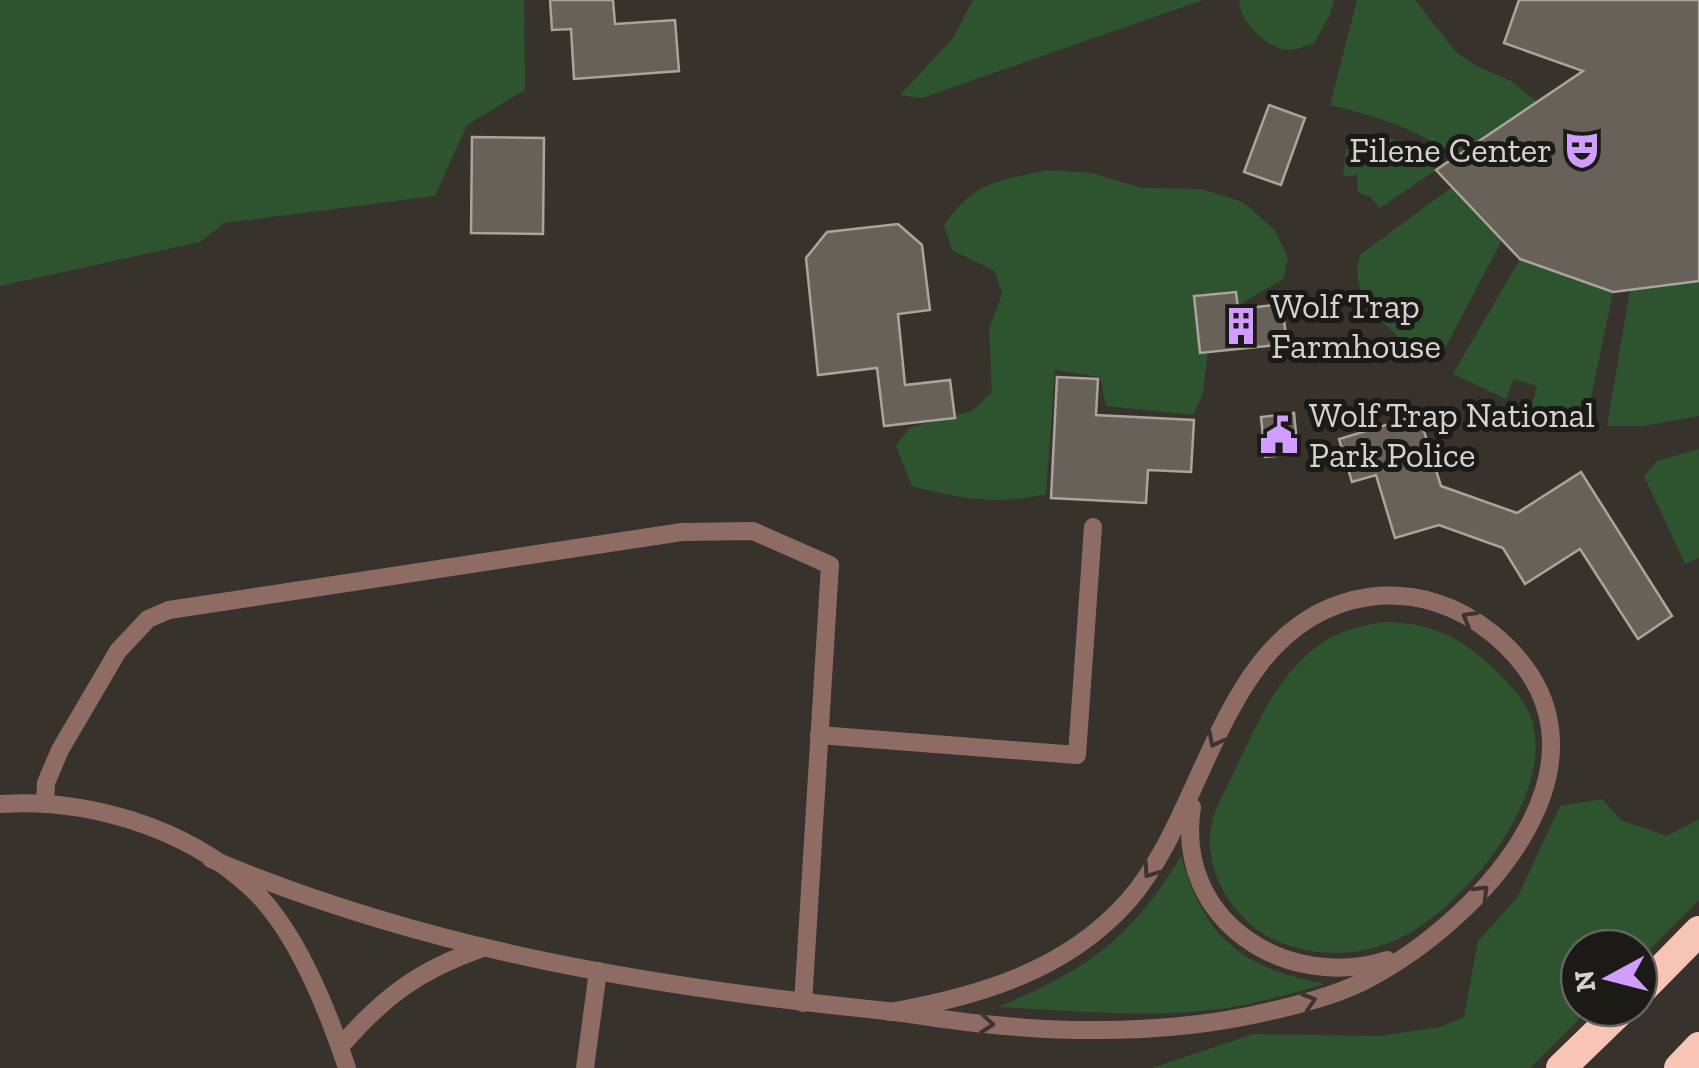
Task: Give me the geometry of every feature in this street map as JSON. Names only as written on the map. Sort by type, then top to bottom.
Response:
[{"type":"highway","points":[[1659,972],[1699,931]]},
{"type":"highway","points":[[1560,1068],[1602,1028]]},
{"type":"highway","points":[[1679,1068],[1699,1047]]},
{"type":"lane","points":[[819,735],[1077,755],[1093,527]]},
{"type":"lane","points":[[44,804],[46,783],[60,750],[118,651],[148,619],[169,610],[682,532],[754,532],[830,566],[803,1002]]},
{"type":"lane","points":[[211,859],[350,911],[480,949],[598,971],[803,1002],[890,1012],[1024,1027],[1178,1028],[1240,1019],[1310,1002],[1366,980],[1446,926],[1489,886],[1516,851],[1546,787],[1550,754],[1546,706],[1526,671],[1489,630],[1446,605],[1415,597],[1374,596],[1343,602],[1312,616],[1284,637],[1253,673],[1154,866],[1128,901],[1094,934],[1053,962],[999,987],[890,1012]]},
{"type":"lane","points":[[1195,785],[1190,818],[1192,849],[1200,879],[1215,908],[1234,930],[1257,948],[1282,960],[1321,968],[1363,967],[1407,954]]},
{"type":"lane","points":[[0,804],[86,808],[132,821],[172,836],[251,888],[271,913],[322,997],[347,1068]]},
{"type":"lane","points":[[340,1047],[361,1022],[411,979],[480,949]]},
{"type":"lane","points":[[585,1068],[598,971]]},
{"type":"green space","points":[[0,0],[524,0],[525,90],[467,125],[435,196],[224,223],[200,242],[0,286]]},
{"type":"green space","points":[[973,0],[1203,0],[922,98],[900,95],[953,38]]},
{"type":"green space","points":[[1239,0],[1334,0],[1314,43],[1289,50],[1272,45],[1256,33],[1244,17]]},
{"type":"green space","points":[[1357,0],[1415,0],[1456,52],[1478,67],[1511,81],[1537,102],[1456,156],[1396,124],[1330,105]]},
{"type":"green space","points":[[1371,134],[1406,146],[1436,170],[1380,208],[1370,197],[1358,192],[1357,175],[1343,176],[1346,149]]},
{"type":"green space","points":[[1048,170],[1092,173],[1142,188],[1201,189],[1243,202],[1275,230],[1288,258],[1283,279],[1217,318],[1209,340],[1203,394],[1193,415],[1106,406],[1100,377],[1055,370],[1046,494],[979,499],[912,486],[896,446],[909,428],[972,411],[992,392],[989,329],[1002,294],[995,271],[952,250],[944,225],[977,191]]},
{"type":"green space","points":[[1452,187],[1502,240],[1436,365],[1379,318],[1360,287],[1357,270],[1361,254]]},
{"type":"green space","points":[[1520,259],[1613,292],[1586,421],[1531,409],[1537,386],[1514,379],[1506,399],[1453,374]]},
{"type":"green space","points":[[1699,281],[1699,416],[1644,426],[1607,426],[1630,290]]},
{"type":"green space","points":[[1699,449],[1699,558],[1685,564],[1644,476],[1657,461]]},
{"type":"green space","points":[[1385,622],[1444,633],[1480,657],[1509,684],[1530,715],[1536,745],[1532,777],[1501,843],[1453,900],[1427,922],[1387,944],[1355,952],[1292,947],[1248,922],[1225,893],[1212,859],[1213,817],[1258,723],[1288,674],[1331,637]]},
{"type":"green space","points":[[1602,799],[1621,820],[1667,836],[1699,819],[1699,900],[1659,940],[1659,928],[1559,928],[1559,1028],[1570,1028],[1530,1068],[1152,1068],[1253,1034],[1380,1036],[1440,1027],[1464,1017],[1478,941],[1517,898],[1560,806]]},
{"type":"green space","points":[[1181,856],[1202,908],[1230,945],[1270,969],[1325,984],[1247,1004],[1192,1012],[1109,1013],[998,1007],[1057,979],[1104,949],[1144,909]]},
{"type":"building","points":[[550,0],[613,0],[615,24],[675,20],[679,71],[574,79],[571,29],[552,30]]},
{"type":"building","name":"Filene Center","points":[[1519,0],[1699,0],[1699,281],[1613,292],[1520,259],[1436,170],[1583,71],[1504,43]]},
{"type":"building","points":[[1269,105],[1305,118],[1281,185],[1244,172]]},
{"type":"building","points":[[472,137],[544,138],[543,234],[471,233]]},
{"type":"building","points":[[898,224],[922,245],[930,310],[898,314],[905,385],[950,380],[955,418],[884,426],[877,368],[818,375],[806,258],[827,232]]},
{"type":"building","name":"Wolf Trap Farmhouse","points":[[1236,292],[1238,309],[1282,304],[1287,344],[1200,353],[1194,296]]},
{"type":"building","points":[[1057,377],[1098,379],[1096,415],[1194,420],[1191,472],[1148,470],[1146,503],[1051,498]]},
{"type":"building","name":"Wolf Trap National Park Police","points":[[1294,413],[1298,454],[1265,457],[1261,417]]},
{"type":"building","points":[[1419,415],[1441,486],[1517,513],[1581,472],[1672,616],[1638,639],[1580,549],[1525,584],[1503,548],[1439,525],[1395,538],[1376,475],[1352,482],[1339,439]]},
{"type":"place","name":"Filene Center","points":[[1582,150]]},
{"type":"place","name":"Wolf Trap Farmhouse","points":[[1241,326]]},
{"type":"place","name":"Wolf Trap National Park Police","points":[[1279,435]]}]
